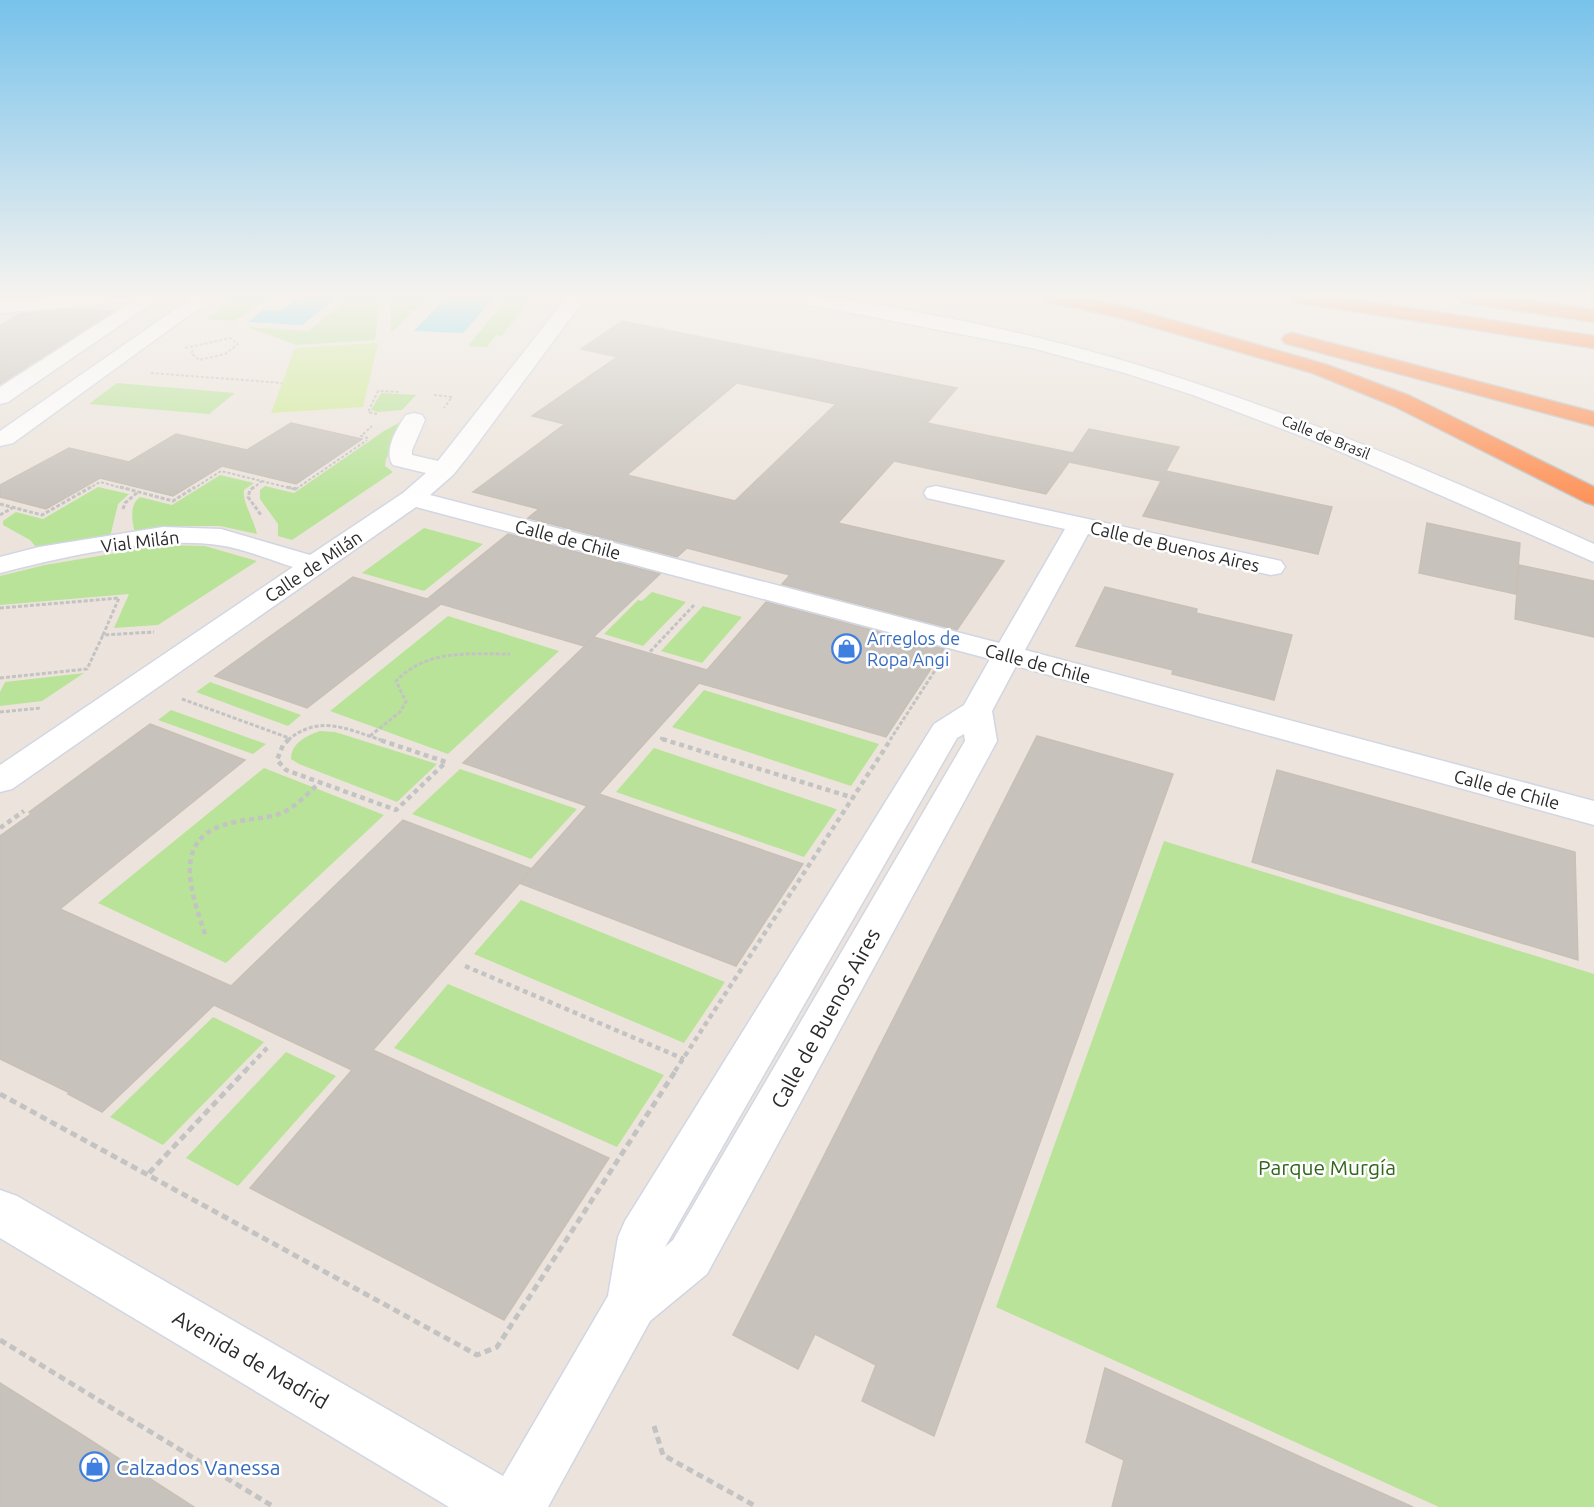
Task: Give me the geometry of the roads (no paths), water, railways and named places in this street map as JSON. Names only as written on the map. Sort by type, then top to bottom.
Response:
[{"type":"highway","points":[[1314,367],[1402,401],[1594,497]]},
{"type":"highway","points":[[1399,367],[1594,419]]},
{"type":"highway","points":[[1530,402],[1594,428]]},
{"type":"street","points":[[0,397],[45,367]]},
{"type":"street","points":[[0,439],[105,367]]},
{"type":"street","name":"Calle de Milán","points":[[0,781],[412,498],[444,470],[523,367]]},
{"type":"street","name":"Calle de Brasil","points":[[1125,367],[1284,419],[1458,491],[1594,554]]},
{"type":"street","name":"Calle de Brasil","points":[[1177,367],[1309,410],[1451,466]]},
{"type":"street","points":[[414,420],[400,450],[401,460],[444,470]]},
{"type":"street","name":"Calle de Buenos Aires","points":[[936,493],[1271,567]]},
{"type":"street","name":"Calle de Chile","points":[[412,498],[1594,813]]},
{"type":"street","name":"Calle de Buenos Aires","points":[[517,1507],[632,1303],[690,1257],[981,741],[976,711],[1080,525]]},
{"type":"street","name":"Vial Milán","points":[[0,565],[39,555],[163,535],[221,537],[314,565]]},
{"type":"street","name":"Avenida de Madrid","points":[[0,1212],[502,1507]]},
{"type":"place","name":"Arreglos de Ropa Angi","points":[[846,648]]},
{"type":"place","name":"Calzados Vanessa","points":[[95,1467]]},
{"type":"park label","name":"Parque Murgía","points":[[1327,1167]]}]
